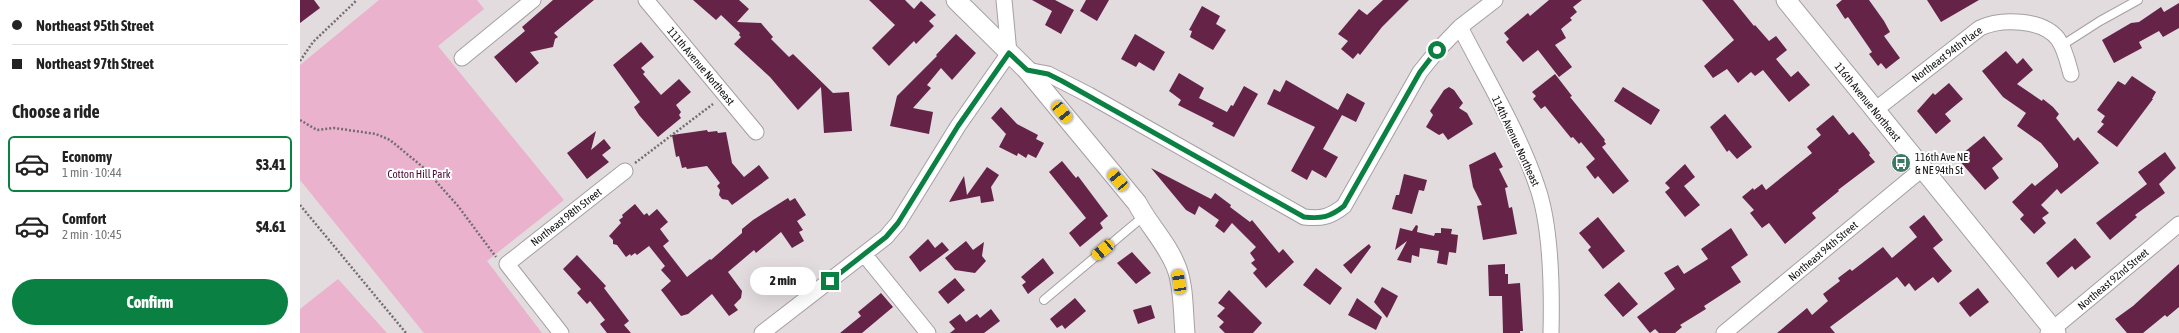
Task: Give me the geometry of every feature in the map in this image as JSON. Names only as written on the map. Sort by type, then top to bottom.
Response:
[{"type":"street","points":[[462,58],[533,0]]},
{"type":"street","name":"111th Avenue Northeast","points":[[646,0],[756,132]]},
{"type":"street","points":[[956,0],[1027,70],[1137,203],[1144,216],[1157,233],[1177,270],[1185,333]]},
{"type":"street","points":[[762,333],[886,237],[898,223],[958,126],[1009,53],[1004,0]]},
{"type":"street","points":[[1027,70],[1048,74],[1062,81],[1304,217],[1320,218],[1332,215],[1344,206],[1420,72],[1437,50],[1460,27],[1494,0]]},
{"type":"street","name":"116th Avenue Northeast","points":[[1786,0],[2052,332]]},
{"type":"street","name":"Northeast 94th Place","points":[[1875,110],[1980,28],[1991,23],[2003,21],[2032,24],[2047,29],[2058,39],[2071,74]]},
{"type":"street","name":"114th Avenue Northeast","points":[[1460,27],[1521,148],[1537,186],[1546,221],[1550,333]]},
{"type":"street","name":"Northeast 94th Street","points":[[1724,333],[1922,169]]},
{"type":"street","name":"Northeast 98th Street","points":[[507,264],[625,171]]},
{"type":"street","name":"Northeast 92nd Street","points":[[2052,332],[2179,224]]},
{"type":"street","points":[[864,254],[928,333]]},
{"type":"street","points":[[507,264],[561,333]]},
{"type":"lane","points":[[2061,46],[2100,21],[2138,0]]},
{"type":"lane","points":[[1044,300],[1144,216]]},
{"type":"path","points":[[300,61],[313,42],[357,0]]},
{"type":"path","points":[[625,171],[725,95]]},
{"type":"path","points":[[300,120],[317,130],[334,128],[376,134],[390,140],[424,168],[458,206],[503,266],[507,264]]},
{"type":"path","points":[[300,205],[406,333]]},
{"type":"green space","name":"Cotton Hill Park","points":[[379,0],[477,0],[484,9],[438,46],[564,200],[487,261],[542,333],[424,333],[300,180],[300,65]]},
{"type":"green space","points":[[338,279],[387,333],[300,333],[300,309]]},
{"type":"building","points":[[300,0],[314,0],[320,8],[300,23]]},
{"type":"building","points":[[553,0],[594,0],[554,33],[558,37],[555,39],[553,47],[530,52],[539,63],[516,83],[494,57],[525,31],[522,27]]},
{"type":"building","points":[[693,0],[739,0],[749,9],[737,22],[761,23],[773,37],[771,39],[789,57],[793,54],[833,93],[849,92],[852,131],[824,133],[821,87],[798,110],[770,77],[734,44],[741,37],[739,35],[740,33],[721,15],[716,20]]},
{"type":"building","points":[[869,0],[905,0],[914,9],[921,1],[936,15],[929,21],[934,26],[916,44],[914,41],[889,66],[872,48],[895,25]]},
{"type":"building","points":[[1032,0],[1055,0],[1074,10],[1061,34],[1045,25],[1052,11]]},
{"type":"building","points":[[1086,0],[1109,0],[1097,21],[1080,11]]},
{"type":"building","points":[[1383,0],[1409,0],[1382,27],[1360,55],[1358,53],[1353,59],[1341,49],[1348,41],[1338,34],[1359,9],[1367,15]]},
{"type":"building","points":[[1549,0],[1582,0],[1573,7],[1577,12],[1570,18],[1572,20],[1561,29],[1566,38],[1555,45],[1572,67],[1559,77],[1538,50],[1523,62],[1506,42],[1509,39],[1504,33],[1528,13],[1530,16]]},
{"type":"building","points":[[1702,0],[1733,0],[1754,26],[1755,25],[1769,41],[1776,36],[1787,50],[1776,59],[1791,77],[1798,71],[1810,85],[1789,102],[1763,70],[1755,76],[1751,72],[1738,83],[1727,69],[1713,78],[1704,66],[1734,40]]},
{"type":"building","points":[[1842,0],[1869,0],[1890,32],[1884,36],[1900,58],[1886,69],[1881,63],[1878,66],[1869,54],[1872,52],[1868,46],[1848,17],[1845,19],[1836,5]]},
{"type":"building","points":[[1927,0],[1979,0],[1941,22]]},
{"type":"building","points":[[2179,3],[2179,28],[2163,37],[2159,31],[2139,42],[2142,48],[2114,63],[2102,40],[2131,23],[2139,22],[2161,7],[2164,12]]},
{"type":"building","points":[[1202,6],[1220,16],[1216,24],[1226,30],[1213,50],[1190,37],[1192,31],[1189,30]]},
{"type":"building","points":[[956,34],[976,53],[952,80],[941,68],[927,85],[931,88],[913,108],[933,112],[929,134],[890,126],[897,96],[937,56],[936,55]]},
{"type":"building","points":[[1135,34],[1165,52],[1154,71],[1139,62],[1136,67],[1121,59]]},
{"type":"building","points":[[641,42],[654,57],[641,68],[645,72],[643,74],[661,95],[679,79],[691,92],[676,105],[681,112],[679,115],[681,118],[658,137],[634,107],[640,102],[613,65]]},
{"type":"building","points":[[2006,51],[2017,64],[2023,58],[2033,70],[2017,84],[2042,101],[2043,99],[2053,107],[2059,114],[2056,118],[2074,141],[2078,137],[2099,163],[2061,194],[2057,189],[2041,205],[2049,213],[2042,218],[2046,223],[2034,234],[2020,219],[2024,215],[2012,202],[2032,183],[2035,186],[2058,167],[2058,164],[2041,143],[2017,126],[2026,113],[2003,97],[1982,71]]},
{"type":"building","points":[[1179,73],[1204,88],[1199,98],[1227,112],[1231,105],[1233,106],[1244,86],[1258,94],[1234,137],[1212,126],[1214,123],[1178,105],[1181,100],[1169,91]]},
{"type":"building","points":[[1555,74],[1572,96],[1570,97],[1605,140],[1604,141],[1606,144],[1602,147],[1629,181],[1613,194],[1598,176],[1595,179],[1586,167],[1595,159],[1581,142],[1579,144],[1573,137],[1571,138],[1545,106],[1541,109],[1533,99],[1536,96],[1532,92]]},
{"type":"building","points":[[2132,76],[2156,92],[2153,99],[2117,147],[2097,132],[2104,124],[2101,122],[2105,116],[2097,110],[2118,81],[2125,85]]},
{"type":"building","points":[[1286,80],[1338,110],[1347,93],[1365,103],[1356,122],[1342,115],[1323,149],[1338,157],[1326,178],[1312,170],[1307,180],[1291,171],[1315,127],[1267,104],[1274,89],[1280,92]]},
{"type":"building","points":[[1949,83],[1963,99],[1945,114],[1951,121],[1936,134],[1917,111],[1933,93],[1935,95]]},
{"type":"building","points":[[1449,87],[1454,90],[1463,103],[1459,108],[1467,113],[1473,124],[1448,140],[1443,133],[1439,135],[1426,127],[1433,115],[1430,111],[1444,90]]},
{"type":"building","points":[[1623,87],[1660,110],[1651,125],[1614,101]]},
{"type":"building","points":[[1001,107],[1017,124],[1038,135],[1036,139],[1044,143],[1036,158],[1028,154],[1026,158],[1018,153],[1017,156],[999,147],[1006,134],[991,118]]},
{"type":"building","points":[[1725,114],[1752,147],[1737,159],[1729,150],[1727,152],[1710,127]]},
{"type":"building","points":[[1833,115],[1849,135],[1853,132],[1870,153],[1869,155],[1875,162],[1838,190],[1839,191],[1812,213],[1816,218],[1785,244],[1769,223],[1762,228],[1750,213],[1754,210],[1742,197],[1753,188],[1754,190],[1762,184],[1766,190],[1812,153],[1807,147],[1821,135],[1816,129]]},
{"type":"building","points":[[707,130],[708,132],[726,132],[732,163],[744,177],[759,165],[769,178],[732,205],[728,200],[722,199],[719,195],[720,190],[717,186],[720,183],[707,166],[687,169],[686,167],[682,168],[679,156],[676,157],[672,135]]},
{"type":"building","points":[[596,131],[591,150],[604,139],[611,148],[602,155],[609,162],[587,179],[567,153]]},
{"type":"building","points":[[1984,136],[2003,159],[1992,168],[1999,178],[1985,190],[1957,158]]},
{"type":"building","points":[[1495,152],[1503,167],[1499,169],[1508,187],[1505,188],[1509,208],[1512,207],[1517,234],[1483,240],[1477,206],[1482,205],[1473,187],[1469,165]]},
{"type":"building","points":[[2165,152],[2176,168],[2159,184],[2165,193],[2135,215],[2137,217],[2110,240],[2096,223],[2147,184],[2138,172]]},
{"type":"building","points":[[1062,161],[1076,178],[1078,176],[1108,216],[1100,223],[1103,228],[1080,247],[1069,233],[1086,218],[1049,172]]},
{"type":"building","points":[[1685,164],[1695,177],[1684,186],[1700,205],[1685,217],[1665,192],[1670,188],[1665,183]]},
{"type":"building","points":[[987,167],[999,175],[991,187],[994,201],[981,203],[980,196],[949,202],[964,176],[967,195]]},
{"type":"building","points":[[1151,168],[1211,199],[1215,193],[1231,205],[1230,207],[1250,222],[1252,220],[1279,253],[1283,249],[1294,262],[1266,288],[1253,273],[1257,269],[1251,263],[1255,260],[1250,253],[1256,247],[1232,223],[1224,233],[1215,226],[1219,220],[1199,206],[1195,215],[1186,210]]},
{"type":"building","points":[[1404,174],[1427,180],[1424,191],[1419,190],[1412,214],[1392,209],[1396,195],[1399,195]]},
{"type":"building","points":[[788,198],[790,201],[795,198],[806,215],[797,221],[803,230],[799,232],[804,241],[792,248],[781,232],[756,253],[754,250],[728,272],[742,291],[741,298],[734,305],[738,310],[729,316],[712,294],[688,314],[681,316],[661,290],[671,281],[661,270],[665,266],[649,246],[637,255],[635,253],[626,257],[617,245],[613,244],[613,240],[609,236],[621,223],[619,220],[623,217],[622,215],[635,204],[644,215],[647,213],[649,216],[657,209],[668,222],[660,229],[669,241],[663,246],[687,277],[710,259],[711,260],[742,233],[742,229],[753,220]]},
{"type":"building","points":[[1924,215],[1943,240],[1933,248],[1952,271],[1938,283],[1933,277],[1915,291],[1909,283],[1905,287],[1897,277],[1830,327],[1835,333],[1777,333],[1807,308],[1812,315],[1828,301],[1823,294],[1840,281],[1838,278],[1850,269],[1852,271],[1883,247],[1892,258],[1917,237],[1909,227]]},
{"type":"building","points":[[1598,217],[1625,251],[1603,269],[1588,250],[1591,247],[1579,233]]},
{"type":"building","points":[[1416,225],[1418,226],[1417,232],[1434,236],[1435,233],[1441,233],[1441,228],[1452,229],[1451,234],[1458,235],[1456,253],[1449,252],[1447,265],[1437,263],[1439,251],[1420,248],[1419,257],[1412,255],[1411,263],[1397,260],[1407,241],[1395,250],[1400,228],[1412,231]]},
{"type":"building","points":[[1731,228],[1748,255],[1731,267],[1741,282],[1704,306],[1706,309],[1680,325],[1682,327],[1675,333],[1659,333],[1655,329],[1650,333],[1637,317],[1675,289],[1664,273],[1678,265],[1684,274],[1708,259],[1701,249]]},
{"type":"building","points":[[2075,238],[2091,257],[2075,270],[2072,266],[2058,278],[2046,263]]},
{"type":"building","points":[[928,239],[935,248],[942,242],[949,250],[920,272],[909,257]]},
{"type":"building","points":[[966,241],[973,250],[984,242],[982,256],[986,261],[975,273],[955,270],[945,258]]},
{"type":"building","points":[[1369,244],[1371,247],[1351,274],[1343,265]]},
{"type":"building","points":[[1132,252],[1151,273],[1136,284],[1117,263]]},
{"type":"building","points":[[577,255],[606,286],[604,288],[629,321],[624,325],[631,333],[607,333],[600,324],[605,320],[590,301],[587,304],[577,293],[581,289],[563,269]]},
{"type":"building","points":[[1043,258],[1054,273],[1028,294],[1022,285],[1026,282],[1021,277]]},
{"type":"building","points":[[1505,264],[1505,274],[1508,274],[1508,284],[1520,283],[1523,331],[1520,331],[1520,333],[1503,333],[1502,296],[1489,296],[1488,265]]},
{"type":"building","points":[[2179,264],[2179,307],[2167,317],[2165,315],[2143,333],[2127,333],[2115,319],[2133,306]]},
{"type":"building","points":[[1316,268],[1342,288],[1330,305],[1303,285]]},
{"type":"building","points":[[955,278],[965,290],[948,304],[938,292]]},
{"type":"building","points":[[1619,282],[1638,304],[1623,317],[1604,295]]},
{"type":"building","points":[[1382,287],[1398,296],[1387,318],[1374,302]]},
{"type":"building","points":[[1978,288],[1989,302],[1970,317],[1959,303]]},
{"type":"building","points":[[1229,290],[1262,323],[1253,333],[1225,333],[1219,327],[1224,322],[1217,316],[1225,308],[1218,303]]},
{"type":"building","points":[[881,293],[893,307],[862,333],[840,333],[861,316],[858,312]]},
{"type":"building","points":[[1075,298],[1086,311],[1065,329],[1062,325],[1057,328],[1050,319]]},
{"type":"building","points":[[1357,298],[1382,317],[1376,330],[1348,315]]},
{"type":"building","points":[[1151,305],[1155,318],[1138,324],[1133,310]]},
{"type":"building","points":[[991,309],[1000,321],[984,333],[950,333],[955,329],[949,322],[960,314],[966,322],[977,314],[980,318]]},
{"type":"place","name":"116th Ave NE & NE 94th St","points":[[1901,163]]},
{"type":"route","points":[[830,281],[886,237],[898,223],[958,126],[1009,53],[1027,70],[1048,74],[1089,95],[1304,217],[1320,218],[1332,215],[1344,206],[1403,99],[1420,72],[1437,50]]}]
